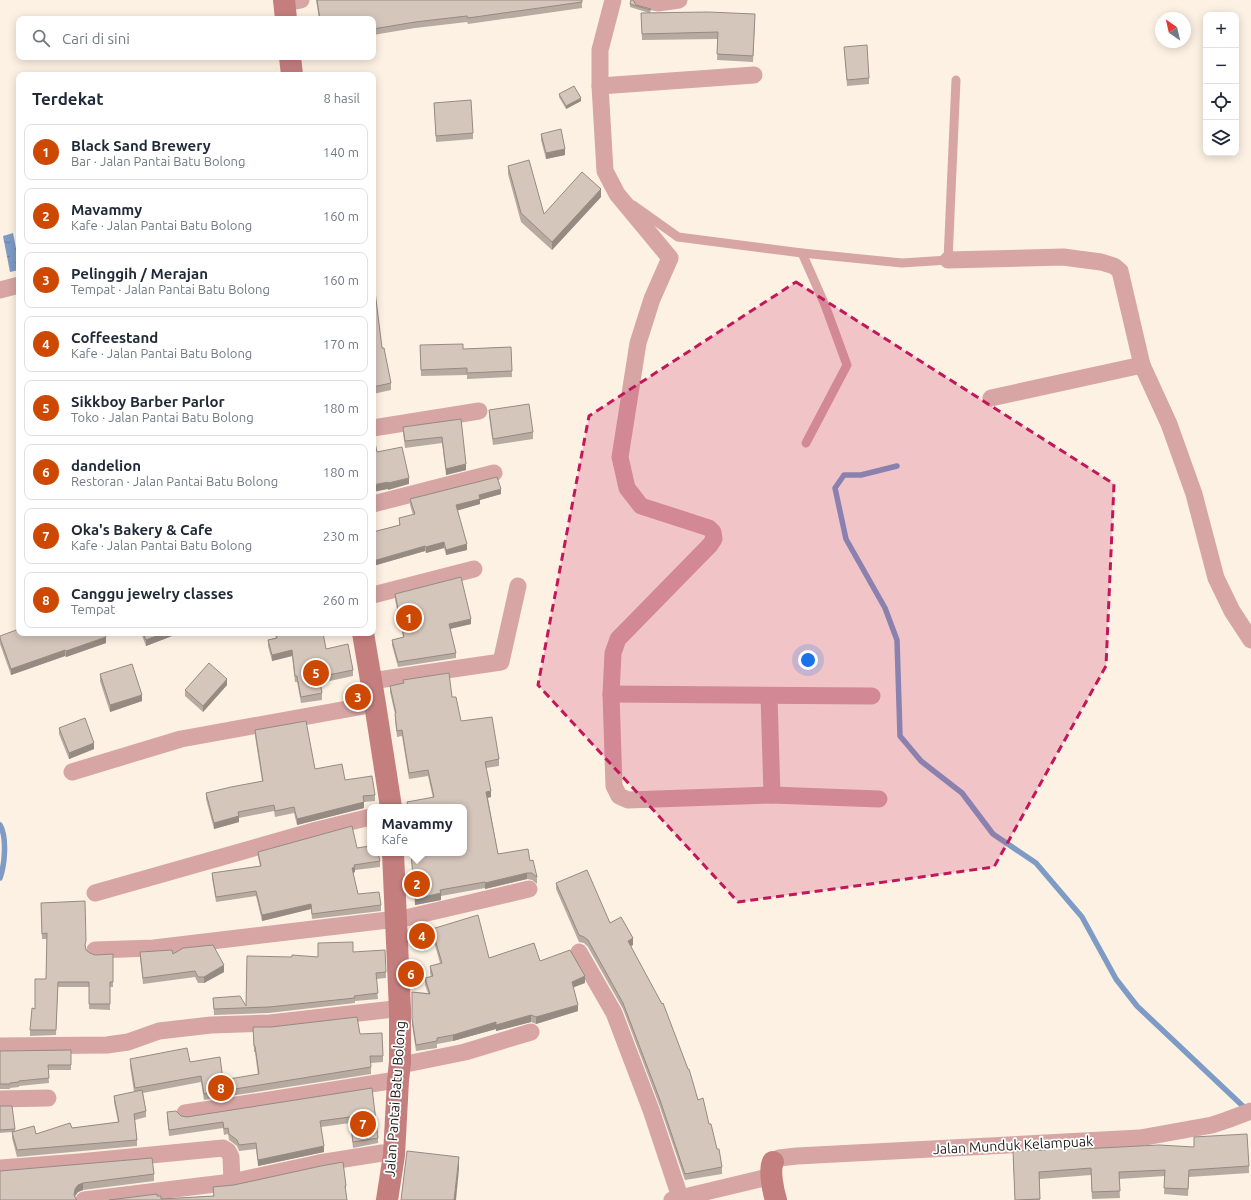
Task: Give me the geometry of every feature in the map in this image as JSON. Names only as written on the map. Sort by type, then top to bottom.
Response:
[{"type":"street","points":[[613,0],[600,50],[600,86],[605,171],[617,194],[670,258],[652,299],[638,343],[620,457],[627,488],[641,506],[709,528],[713,532],[714,539],[710,545],[618,638],[613,653],[611,694],[614,786],[619,796],[628,800],[772,795],[879,799]]},
{"type":"street","points":[[642,0],[658,3],[679,0]]},
{"type":"street","points":[[290,60],[292,72]]},
{"type":"street","points":[[600,86],[754,75]]},
{"type":"street","points":[[948,260],[1063,257],[1101,262],[1114,266],[1120,271],[1142,365],[1169,424],[1194,494],[1216,578],[1232,611],[1251,640]]},
{"type":"street","points":[[0,290],[16,286]]},
{"type":"street","points":[[991,398],[1142,365]]},
{"type":"street","points":[[376,428],[479,411]]},
{"type":"street","points":[[376,503],[494,473]]},
{"type":"street","points":[[376,594],[474,569]]},
{"type":"street","points":[[371,681],[501,662],[518,586]]},
{"type":"street","points":[[364,636],[391,804]]},
{"type":"street","points":[[611,694],[872,696]]},
{"type":"street","points":[[769,696],[772,795]]},
{"type":"street","points":[[72,772],[181,739],[375,704]]},
{"type":"street","points":[[95,893],[317,830],[367,818]]},
{"type":"street","name":"Jalan Pantai Batu Bolong","points":[[387,1200],[394,1155],[399,1072],[400,1010],[393,856]]},
{"type":"street","points":[[95,950],[154,948],[397,920],[529,889]]},
{"type":"street","points":[[579,952],[614,1013],[651,1110],[676,1199]]},
{"type":"street","points":[[0,1046],[107,1045],[128,1042],[158,1030],[211,1025],[270,1023],[394,1009],[400,1010]]},
{"type":"street","points":[[185,1113],[390,1081],[411,1063],[465,1052],[531,1032]]},
{"type":"street","points":[[0,1099],[48,1098]]},
{"type":"street","name":"Jalan Munduk Kelampuak","points":[[676,1199],[772,1169],[779,1158],[1140,1138],[1212,1125],[1251,1111]]},
{"type":"street","points":[[0,1168],[223,1148],[228,1151],[231,1157],[232,1182]]},
{"type":"street","points":[[84,1200],[232,1182],[319,1163],[382,1153],[394,1155]]},
{"type":"street","points":[[772,1169],[776,1200]]},
{"type":"lane","points":[[617,194],[678,237],[802,253],[902,263],[948,260],[956,80]]},
{"type":"lane","points":[[802,253],[825,305],[847,365],[806,443]]},
{"type":"highlighted area","points":[[796,282],[1114,484],[1106,666],[994,867],[738,902],[538,685],[589,416]]},
{"type":"water","points":[[13,233],[16,248],[16,271],[10,272],[3,236]]},
{"type":"building","points":[[317,0],[582,0],[582,2],[468,18],[467,16],[376,28],[376,16],[320,16]]},
{"type":"building","points":[[631,0],[633,0],[636,5],[651,9],[650,10],[630,4]]},
{"type":"building","points":[[708,12],[755,14],[753,56],[717,54],[718,32],[642,34],[641,13]]},
{"type":"building","points":[[867,45],[869,78],[847,80],[844,47]]},
{"type":"building","points":[[574,86],[581,98],[566,106],[559,94]]},
{"type":"building","points":[[471,100],[473,133],[436,136],[434,103]]},
{"type":"building","points":[[561,129],[565,149],[546,153],[541,134]]},
{"type":"building","points":[[529,160],[544,214],[582,172],[601,189],[552,242],[521,213],[508,166]]},
{"type":"building","points":[[376,299],[382,348],[384,348],[391,383],[376,386]]},
{"type":"building","points":[[463,344],[463,349],[511,347],[512,371],[467,373],[467,368],[421,370],[420,345]]},
{"type":"building","points":[[529,404],[533,432],[493,439],[489,410]]},
{"type":"building","points":[[461,419],[466,464],[446,469],[442,437],[405,441],[403,427]]},
{"type":"building","points":[[376,447],[377,452],[402,447],[409,478],[376,484]]},
{"type":"building","points":[[497,477],[501,489],[479,495],[480,499],[456,505],[467,544],[446,550],[444,542],[376,560],[376,531],[400,525],[399,518],[415,514],[410,499]]},
{"type":"building","points":[[461,577],[471,619],[449,624],[456,653],[398,662],[392,640],[404,637],[395,594]]},
{"type":"building","points":[[16,630],[16,636],[106,637],[11,669],[0,636]]},
{"type":"building","points":[[144,636],[156,636],[146,640]]},
{"type":"building","points":[[277,636],[324,636],[326,649],[348,644],[353,670],[319,677],[322,693],[301,697],[297,676],[295,676],[292,650],[272,655],[268,640],[277,638]]},
{"type":"building","points":[[209,663],[227,679],[203,706],[185,690]]},
{"type":"building","points":[[132,664],[142,695],[110,705],[100,674]]},
{"type":"building","points":[[449,673],[452,697],[456,697],[461,721],[492,717],[499,759],[485,762],[491,791],[486,792],[498,854],[528,849],[530,861],[533,860],[537,877],[532,873],[527,873],[485,883],[440,890],[441,893],[415,899],[411,856],[467,856],[467,804],[407,804],[407,802],[434,797],[428,770],[409,773],[402,730],[397,731],[396,713],[390,686],[404,683],[403,680]]},
{"type":"building","points":[[85,718],[94,743],[69,753],[59,728]]},
{"type":"building","points":[[306,721],[315,769],[342,764],[345,780],[372,776],[375,795],[363,796],[364,802],[297,819],[294,807],[275,811],[274,805],[238,812],[239,816],[214,823],[206,793],[263,781],[255,730]]},
{"type":"building","points":[[352,826],[357,848],[367,846],[367,856],[379,856],[380,861],[354,865],[355,867],[352,868],[358,894],[379,892],[381,905],[312,914],[311,904],[262,915],[256,891],[216,897],[212,873],[261,866],[258,852]]},
{"type":"building","points":[[587,870],[610,923],[621,917],[633,938],[628,941],[662,1004],[663,1003],[689,1069],[698,1100],[703,1098],[709,1124],[711,1124],[717,1149],[719,1149],[722,1167],[685,1174],[660,1100],[623,1003],[588,940],[579,935],[556,883]]},
{"type":"building","points":[[85,901],[86,950],[95,955],[113,954],[113,982],[110,982],[110,1004],[89,1004],[89,982],[58,982],[56,1030],[30,1030],[32,1008],[35,1009],[35,979],[46,979],[47,933],[42,934],[41,903]]},
{"type":"building","points":[[478,915],[489,958],[534,943],[540,961],[570,950],[585,976],[572,982],[578,1005],[536,1017],[531,1015],[496,1025],[496,1022],[453,1035],[437,1038],[437,1041],[416,1045],[412,1018],[412,992],[430,994],[425,978],[433,976],[430,966],[442,963],[432,929]]},
{"type":"building","points":[[353,942],[353,952],[385,950],[386,972],[376,973],[378,993],[354,996],[355,998],[269,1007],[214,1009],[213,998],[240,996],[246,1006],[247,956],[292,957],[292,955],[318,957],[318,943]]},
{"type":"building","points":[[213,945],[224,965],[204,977],[198,977],[195,971],[143,978],[140,952],[172,950],[173,954],[183,948]]},
{"type":"building","points":[[357,1017],[360,1034],[382,1033],[383,1056],[370,1056],[371,1067],[204,1094],[201,1076],[135,1088],[130,1059],[187,1048],[190,1062],[220,1057],[223,1080],[259,1074],[254,1046],[253,1027],[271,1027]]},
{"type":"building","points":[[71,1050],[71,1065],[48,1065],[49,1078],[19,1081],[10,1084],[0,1084],[0,1051]]},
{"type":"building","points":[[372,1088],[378,1138],[353,1142],[350,1117],[320,1121],[324,1146],[258,1160],[256,1143],[239,1145],[237,1140],[229,1134],[228,1128],[224,1129],[223,1122],[169,1130],[167,1112],[176,1111],[181,1116],[187,1117]]},
{"type":"building","points":[[142,1090],[146,1111],[134,1114],[137,1140],[17,1150],[12,1132],[34,1126],[36,1134],[70,1123],[72,1128],[119,1122],[114,1096]]},
{"type":"building","points":[[0,1106],[12,1106],[15,1129],[0,1130]]},
{"type":"building","points":[[1247,1134],[1249,1166],[1189,1170],[1188,1189],[1164,1188],[1165,1170],[1119,1172],[1120,1191],[1092,1192],[1091,1168],[1039,1172],[1040,1199],[1015,1200],[1013,1151],[1046,1150],[1046,1147],[1081,1144],[1081,1149],[1159,1145],[1194,1147],[1194,1137]]},
{"type":"building","points":[[407,1151],[459,1157],[454,1200],[401,1200]]},
{"type":"building","points":[[152,1158],[154,1174],[83,1183],[78,1185],[75,1189],[74,1195],[77,1200],[0,1200],[0,1171]]},
{"type":"building","points":[[343,1162],[347,1200],[109,1200],[157,1194],[157,1196],[161,1196],[161,1199],[214,1196],[213,1187],[234,1185]]},
{"type":"waterway","points":[[897,466],[861,475],[844,475],[835,488],[846,539],[885,608],[897,640],[900,736],[921,761],[962,793],[993,834],[1036,863],[1082,917],[1116,979],[1137,1006],[1247,1110]]},
{"type":"waterway","points":[[0,825],[4,836],[3,866],[0,878]]},
{"type":"place","name":"Black Sand Brewery","points":[[409,618]]},
{"type":"place","name":"Sikkboy Barber Parlor","points":[[316,673]]},
{"type":"place","name":"Pelinggih / Merajan","points":[[358,697]]},
{"type":"place","name":"Mavammy","points":[[417,884]]},
{"type":"place","name":"Coffeestand","points":[[422,936]]},
{"type":"place","name":"dandelion","points":[[411,974]]},
{"type":"place","name":"Canggu jewelry classes","points":[[221,1088]]},
{"type":"place","name":"Oka's Bakery & Cafe","points":[[363,1124]]}]
